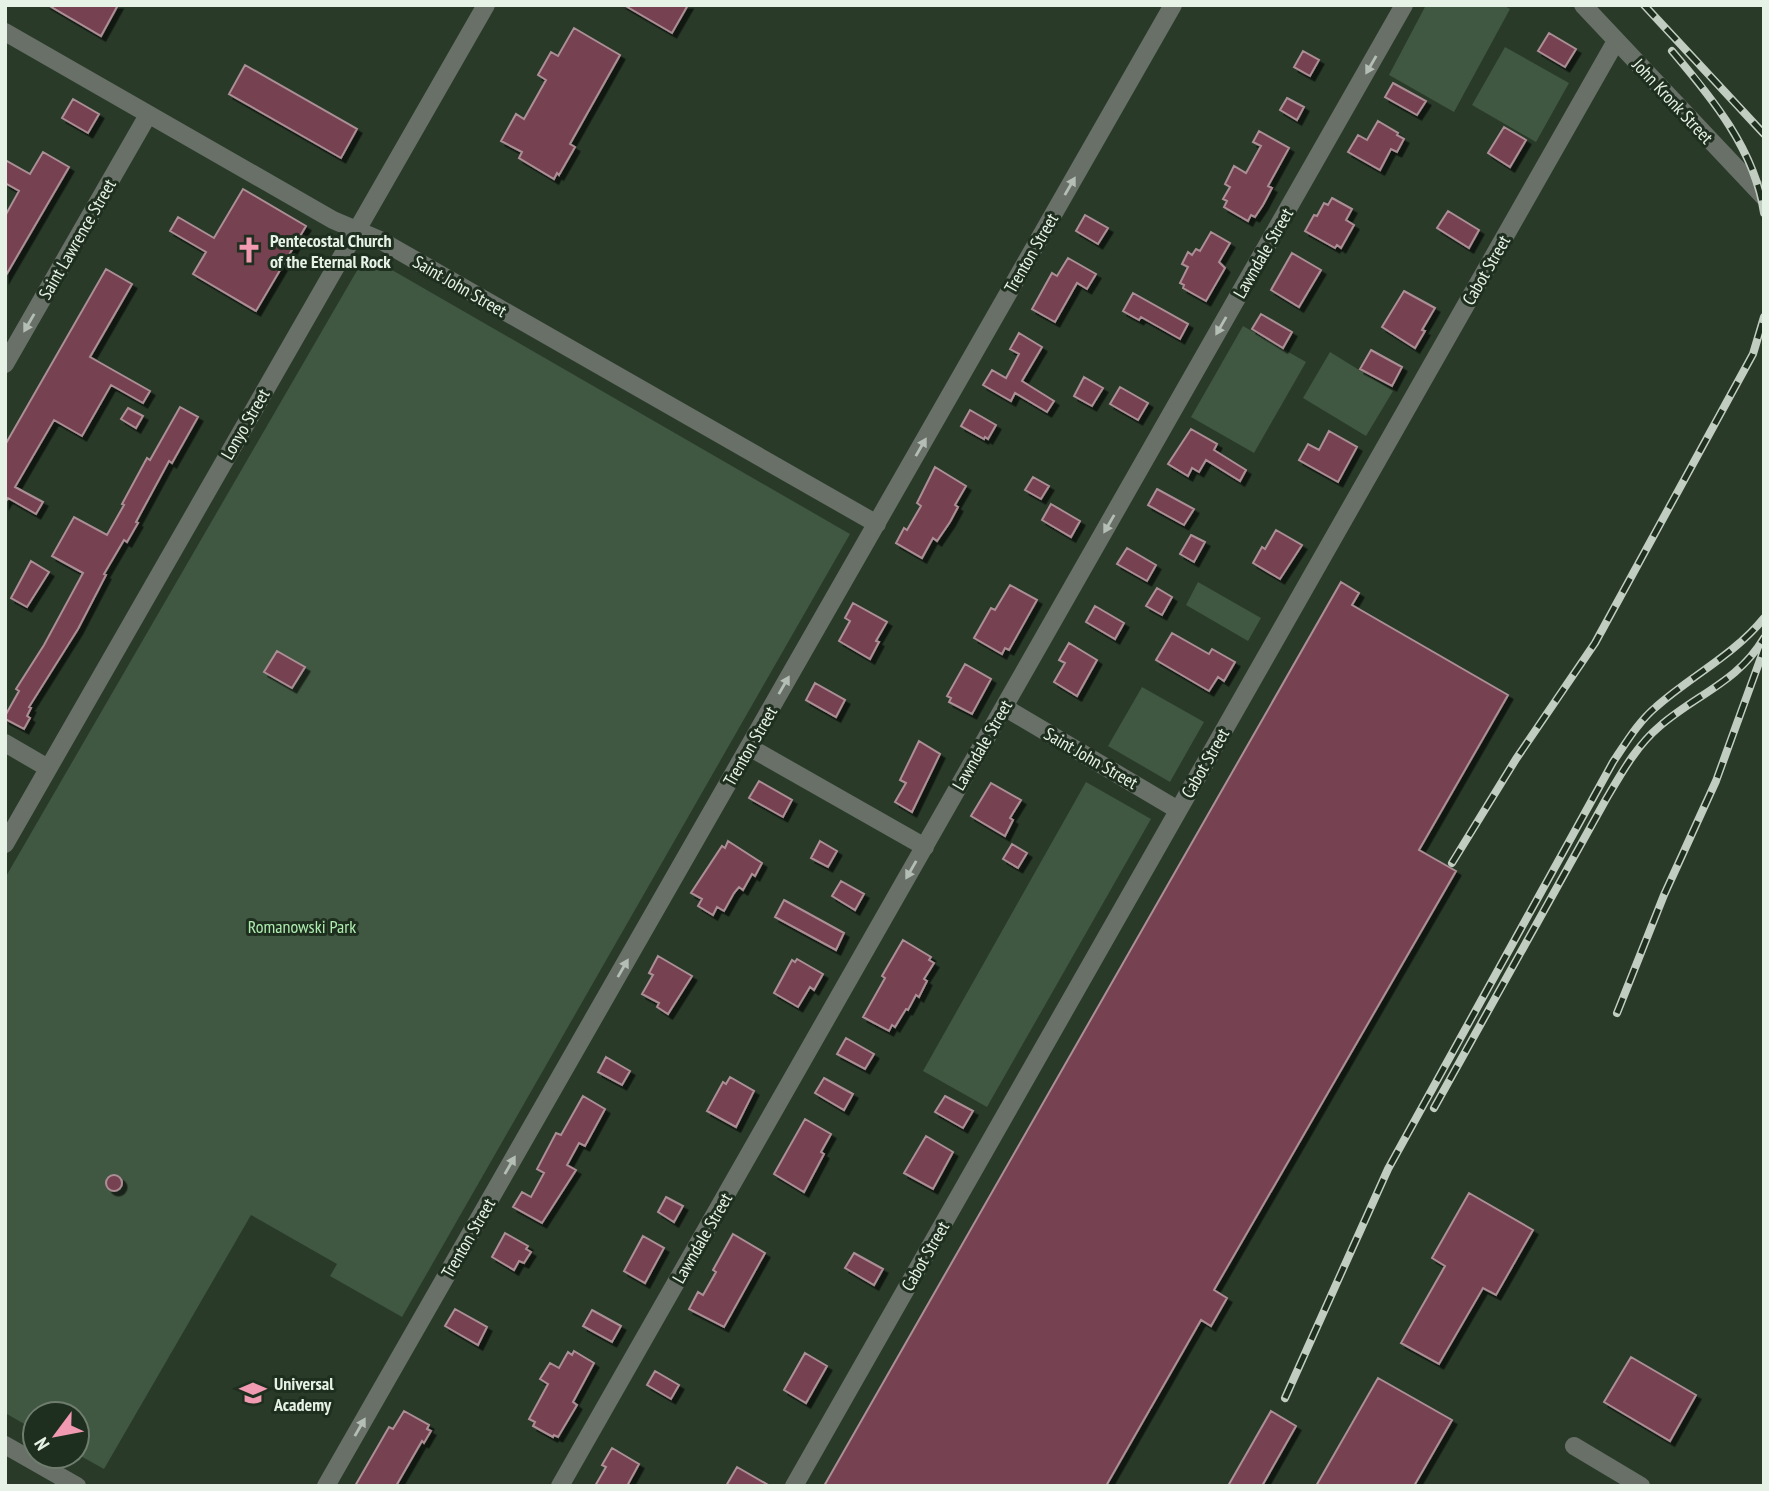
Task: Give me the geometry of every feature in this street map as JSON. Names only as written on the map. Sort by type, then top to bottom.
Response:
[{"type":"street","name":"Lonyo Street","points":[[5,844],[486,5]]},
{"type":"street","name":"Trenton Street","points":[[326,1486],[1173,5]]},
{"type":"street","name":"Lawndale Street","points":[[560,1486],[1404,5]]},
{"type":"street","name":"John Kronk Street","points":[[1583,5],[1764,197]]},
{"type":"street","name":"Saint John Street","points":[[5,32],[333,220],[380,240],[877,524]]},
{"type":"street","name":"Cabot Street","points":[[794,1486],[1616,41]]},
{"type":"street","name":"Saint Lawrence Street","points":[[5,364],[148,115]]},
{"type":"street","name":"Saint John Street","points":[[1004,707],[1178,810]]},
{"type":"street","points":[[5,743],[48,768]]},
{"type":"street","points":[[749,747],[925,847]]},
{"type":"street","points":[[5,1445],[76,1486]]},
{"type":"street","points":[[1574,1446],[1641,1486]]},
{"type":"green space","points":[[1426,5],[1503,5],[1510,9],[1454,112],[1389,75]]},
{"type":"green space","points":[[1505,47],[1569,83],[1536,142],[1472,105]]},
{"type":"green space","name":"Romanowski Park","points":[[366,255],[850,534],[402,1317],[330,1276],[337,1264],[251,1215],[104,1469],[91,1462],[91,1400],[21,1400],[21,1422],[5,1413],[5,878]]},
{"type":"green space","points":[[1243,326],[1306,362],[1254,453],[1191,417]]},
{"type":"green space","points":[[1330,352],[1393,391],[1366,436],[1303,398]]},
{"type":"green space","points":[[1198,582],[1261,618],[1248,641],[1186,605]]},
{"type":"green space","points":[[1142,687],[1204,722],[1170,782],[1108,746]]},
{"type":"green space","points":[[1086,782],[1151,819],[987,1107],[923,1071]]},
{"type":"building","points":[[48,5],[118,5],[101,36]]},
{"type":"building","points":[[624,5],[688,5],[672,33]]},
{"type":"building","points":[[574,28],[620,55],[570,144],[575,147],[554,179],[519,158],[522,152],[501,141],[516,114],[524,119],[546,80],[538,75],[551,52],[558,56]]},
{"type":"building","points":[[1549,33],[1576,49],[1565,67],[1538,51]]},
{"type":"building","points":[[1303,51],[1319,60],[1310,76],[1294,67]]},
{"type":"building","points":[[245,65],[357,129],[341,158],[229,94]]},
{"type":"building","points":[[1393,83],[1426,101],[1417,115],[1385,97]]},
{"type":"building","points":[[1287,98],[1304,107],[1297,120],[1280,110]]},
{"type":"building","points":[[73,99],[99,114],[88,133],[62,118]]},
{"type":"building","points":[[1378,121],[1404,139],[1397,152],[1391,149],[1380,170],[1348,152],[1358,135],[1367,140]]},
{"type":"building","points":[[1504,127],[1526,140],[1510,167],[1488,153]]},
{"type":"building","points":[[1259,131],[1289,148],[1268,186],[1272,188],[1263,205],[1255,217],[1251,215],[1248,221],[1224,207],[1227,201],[1223,199],[1230,187],[1225,184],[1234,166],[1246,173],[1261,146],[1253,142]]},
{"type":"building","points":[[43,152],[69,167],[5,277],[5,216],[19,191],[5,183],[5,160],[30,174]]},
{"type":"building","name":"Pentecostal Church of the Eternal Rock","points":[[243,189],[306,226],[256,311],[193,274],[206,252],[170,231],[178,217],[214,238]]},
{"type":"building","points":[[1332,198],[1352,209],[1346,220],[1354,225],[1341,248],[1337,245],[1335,248],[1305,231],[1314,215],[1317,216],[1324,203],[1328,205]]},
{"type":"building","points":[[1448,211],[1479,230],[1469,248],[1437,228]]},
{"type":"building","points":[[1085,215],[1108,228],[1098,244],[1076,231]]},
{"type":"building","points":[[1211,232],[1230,243],[1219,262],[1225,268],[1206,301],[1183,288],[1184,285],[1180,283],[1188,267],[1182,264],[1188,252],[1192,255],[1196,249],[1200,251]]},
{"type":"building","points":[[1292,253],[1321,270],[1299,307],[1271,290]]},
{"type":"building","points":[[1068,258],[1096,274],[1087,289],[1077,283],[1055,322],[1032,309],[1052,273],[1057,276]]},
{"type":"building","points":[[106,269],[132,284],[90,357],[150,391],[143,403],[111,385],[82,436],[54,420],[15,487],[43,502],[36,514],[8,498],[5,503],[5,445]]},
{"type":"building","points":[[1404,291],[1435,308],[1415,348],[1382,327]]},
{"type":"building","points":[[1133,293],[1188,324],[1180,339],[1141,317],[1139,320],[1123,311]]},
{"type":"building","points":[[1261,314],[1292,332],[1283,348],[1252,329]]},
{"type":"building","points":[[1019,333],[1042,347],[1022,381],[1054,401],[1047,412],[1015,393],[1011,401],[983,385],[992,370],[1006,378],[1019,354],[1010,349]]},
{"type":"building","points":[[1371,350],[1402,367],[1392,386],[1360,369]]},
{"type":"building","points":[[1084,377],[1103,388],[1092,406],[1074,396]]},
{"type":"building","points":[[1120,387],[1148,403],[1138,420],[1110,404]]},
{"type":"building","points":[[180,407],[198,417],[172,463],[169,461],[127,542],[124,540],[104,574],[106,575],[78,629],[29,707],[31,708],[27,716],[30,718],[24,729],[5,719],[5,716],[19,691],[16,689],[44,645],[83,573],[52,556],[74,517],[107,535],[147,458],[150,460]]},
{"type":"building","points":[[128,408],[143,416],[136,428],[121,419]]},
{"type":"building","points":[[970,410],[996,425],[988,439],[961,426]]},
{"type":"building","points":[[1191,429],[1217,444],[1214,450],[1246,470],[1240,481],[1206,460],[1199,472],[1192,468],[1188,476],[1168,464]]},
{"type":"building","points":[[1329,431],[1357,447],[1338,482],[1299,460],[1308,444],[1319,450]]},
{"type":"building","points":[[935,467],[966,486],[955,505],[958,507],[950,522],[937,541],[933,538],[922,558],[896,543],[921,506],[917,503]]},
{"type":"building","points":[[1033,477],[1049,486],[1041,499],[1025,490]]},
{"type":"building","points":[[1157,489],[1194,509],[1184,525],[1148,505]]},
{"type":"building","points":[[1051,504],[1080,521],[1071,537],[1042,520]]},
{"type":"building","points":[[1276,530],[1302,545],[1280,579],[1253,563]]},
{"type":"building","points":[[1191,535],[1205,542],[1194,562],[1180,554]]},
{"type":"building","points":[[1127,548],[1156,565],[1147,581],[1117,564]]},
{"type":"building","points":[[31,561],[49,572],[27,607],[11,598]]},
{"type":"building","points":[[1341,582],[1359,593],[1352,605],[1508,695],[1419,850],[1456,871],[1214,1290],[1227,1298],[1211,1326],[1201,1320],[1106,1486],[824,1486]]},
{"type":"building","points":[[1010,585],[1037,600],[1009,650],[1005,648],[1002,654],[974,638],[991,608],[995,610]]},
{"type":"building","points":[[1157,588],[1172,597],[1162,615],[1146,606]]},
{"type":"building","points":[[853,603],[887,622],[870,659],[839,641],[850,621],[845,618]]},
{"type":"building","points":[[1095,606],[1124,623],[1115,639],[1086,622]]},
{"type":"building","points":[[1172,633],[1209,654],[1212,649],[1235,662],[1224,681],[1218,677],[1209,691],[1156,660]]},
{"type":"building","points":[[1069,643],[1097,660],[1077,696],[1054,682],[1065,663],[1059,660]]},
{"type":"building","points":[[277,651],[305,667],[292,688],[264,672]]},
{"type":"building","points":[[965,664],[991,679],[972,714],[949,702],[951,698],[947,696]]},
{"type":"building","points":[[815,683],[845,700],[836,717],[806,700]]},
{"type":"building","points":[[919,741],[940,754],[912,812],[895,802],[906,783],[900,780]]},
{"type":"building","points":[[759,781],[792,800],[783,817],[749,798]]},
{"type":"building","points":[[991,783],[1021,800],[1010,818],[1013,820],[1005,836],[971,816]]},
{"type":"building","points":[[728,841],[762,863],[743,890],[739,887],[734,893],[724,911],[717,907],[713,915],[698,906],[702,899],[691,893]]},
{"type":"building","points":[[820,841],[837,851],[828,867],[811,858]]},
{"type":"building","points":[[1012,844],[1027,853],[1018,868],[1003,859]]},
{"type":"building","points":[[841,881],[864,894],[855,910],[832,896]]},
{"type":"building","points":[[784,900],[844,933],[836,950],[775,917]]},
{"type":"building","points":[[903,940],[931,957],[929,960],[934,963],[924,979],[927,981],[919,997],[916,995],[908,1010],[906,1009],[895,1027],[892,1025],[889,1031],[863,1017]]},
{"type":"building","points":[[658,956],[692,976],[668,1014],[657,1007],[659,1003],[642,994],[653,975],[649,973]]},
{"type":"building","points":[[797,959],[823,974],[814,990],[810,987],[798,1007],[774,993],[792,960],[795,962]]},
{"type":"building","points":[[846,1038],[874,1054],[865,1069],[837,1054]]},
{"type":"building","points":[[606,1057],[630,1071],[622,1085],[598,1072]]},
{"type":"building","points":[[730,1077],[754,1091],[736,1127],[707,1111],[723,1082],[726,1084]]},
{"type":"building","points":[[824,1078],[853,1094],[844,1110],[815,1093]]},
{"type":"building","points":[[583,1096],[605,1109],[585,1146],[579,1143],[567,1165],[576,1170],[542,1223],[513,1207],[522,1192],[531,1197],[544,1173],[537,1169],[556,1133],[561,1135]]},
{"type":"building","points":[[945,1096],[973,1111],[963,1128],[935,1112]]},
{"type":"building","points":[[805,1119],[831,1134],[804,1192],[774,1174]]},
{"type":"building","points":[[926,1136],[953,1152],[933,1189],[904,1173]]},
{"type":"building","points":[[114,1175],[120,1177],[120,1189],[114,1191],[108,1189],[106,1183],[108,1177]]},
{"type":"building","points":[[1469,1193],[1533,1230],[1496,1295],[1483,1288],[1439,1364],[1401,1343],[1445,1266],[1432,1258]]},
{"type":"building","points":[[666,1197],[683,1206],[674,1222],[658,1212]]},
{"type":"building","points":[[505,1233],[528,1246],[526,1249],[531,1252],[524,1263],[519,1261],[514,1270],[492,1257]]},
{"type":"building","points":[[733,1234],[765,1253],[724,1327],[689,1309],[698,1292],[703,1295]]},
{"type":"building","points":[[643,1236],[664,1248],[645,1283],[624,1271]]},
{"type":"building","points":[[854,1253],[883,1269],[874,1285],[845,1268]]},
{"type":"building","points":[[455,1309],[487,1327],[478,1345],[445,1326]]},
{"type":"building","points":[[592,1310],[621,1326],[612,1342],[583,1326]]},
{"type":"building","points":[[574,1351],[594,1363],[573,1402],[577,1405],[558,1437],[553,1437],[533,1426],[535,1422],[529,1419],[548,1384],[540,1379],[550,1363],[559,1368],[568,1352],[572,1355]]},
{"type":"building","points":[[805,1353],[827,1366],[806,1403],[784,1390]]},
{"type":"building","points":[[1631,1357],[1696,1395],[1670,1441],[1604,1402]]},
{"type":"building","points":[[655,1371],[679,1385],[671,1399],[647,1385]]},
{"type":"building","points":[[1378,1378],[1452,1420],[1414,1486],[1316,1486]]},
{"type":"building","points":[[404,1411],[429,1425],[427,1429],[431,1431],[424,1443],[422,1441],[396,1486],[355,1486],[389,1427],[393,1429]]},
{"type":"building","points":[[1271,1411],[1296,1426],[1262,1486],[1228,1486]]},
{"type":"building","points":[[612,1448],[639,1464],[627,1486],[595,1486],[606,1467],[602,1465]]},
{"type":"building","points":[[737,1467],[770,1486],[726,1486]]},
{"type":"railway","points":[[1644,5],[1764,134]]},
{"type":"railway","points":[[1672,51],[1730,126],[1751,168],[1764,213]]},
{"type":"railway","points":[[1452,863],[1516,759],[1595,643],[1753,354],[1764,317]]},
{"type":"railway","points":[[1285,1398],[1388,1169],[1613,762],[1650,713],[1726,654],[1764,618]]},
{"type":"railway","points":[[1434,1108],[1630,761],[1660,726],[1742,666],[1764,638]]},
{"type":"railway","points":[[1617,1013],[1664,895],[1716,781],[1764,649]]},
{"type":"place","name":"Pentecostal Church of the Eternal Rock","points":[[249,250]]},
{"type":"place","name":"Universal Academy","points":[[253,1393]]}]
